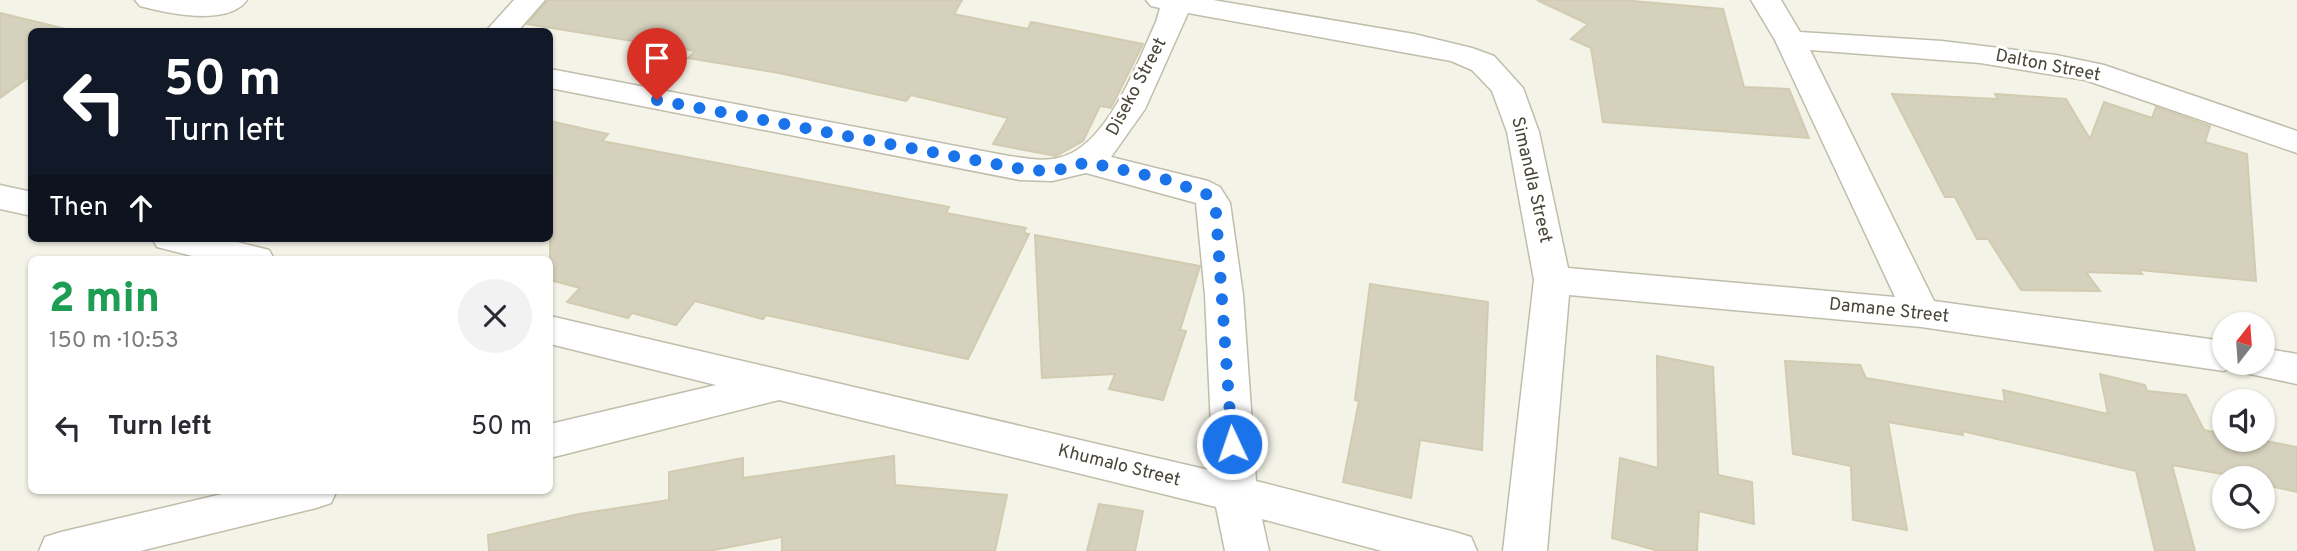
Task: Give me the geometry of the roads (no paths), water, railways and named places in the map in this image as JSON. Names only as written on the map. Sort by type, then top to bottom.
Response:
[{"type":"street","points":[[150,0],[195,9],[215,8],[232,0]]},
{"type":"street","points":[[503,28],[530,0]]},
{"type":"street","points":[[1766,0],[1790,40],[1921,313]]},
{"type":"street","name":"Diseko Street","points":[[1087,162],[1115,134],[1179,2]]},
{"type":"street","name":"Simandla Street","points":[[1179,2],[1413,43],[1461,54],[1491,69],[1507,88],[1523,132],[1552,280],[1525,551]]},
{"type":"street","name":"Dalton Street","points":[[1790,40],[1955,51],[2063,65],[2093,72],[2297,142]]},
{"type":"street","points":[[553,80],[1032,171],[1064,169],[1087,162],[1196,188],[1208,195],[1213,203],[1224,295],[1235,494],[1247,551]]},
{"type":"street","points":[[0,197],[28,203]]},
{"type":"street","points":[[186,242],[244,256]]},
{"type":"street","name":"Damane Street","points":[[1552,280],[1921,313],[2212,354]]},
{"type":"street","name":"Khumalo Street","points":[[553,331],[1235,494],[1455,551]]},
{"type":"street","points":[[2275,365],[2297,369]]},
{"type":"street","name":"Khumalo Street","points":[[553,440],[781,385]]},
{"type":"street","points":[[61,551],[299,494]]}]
